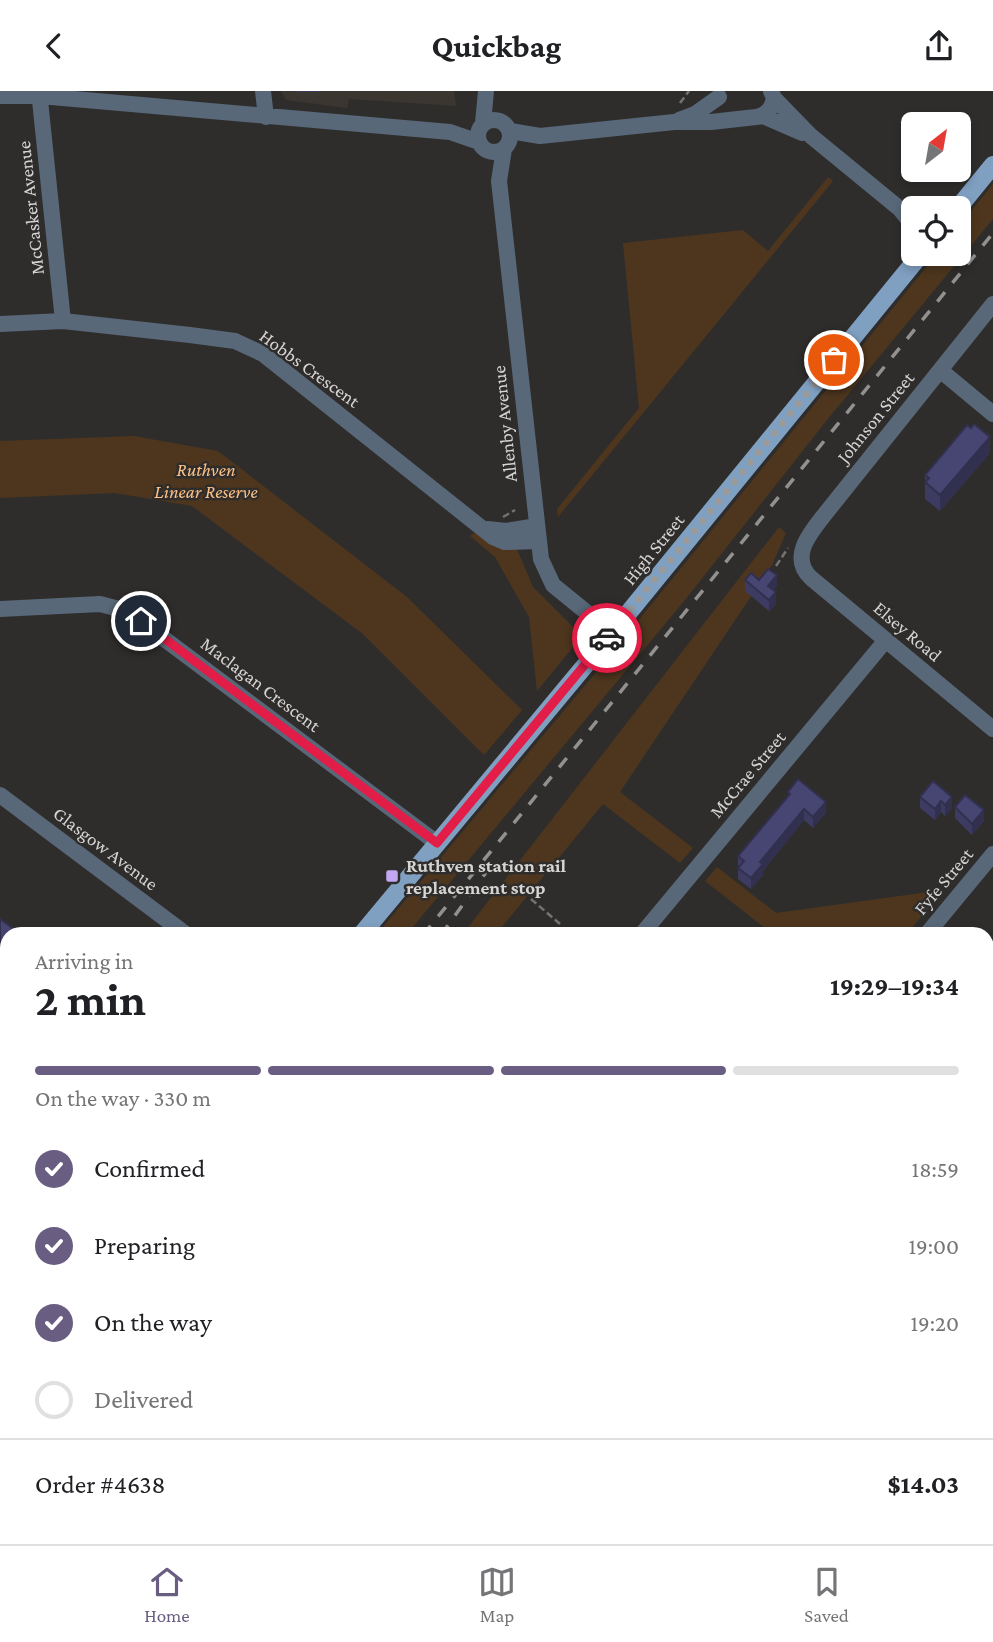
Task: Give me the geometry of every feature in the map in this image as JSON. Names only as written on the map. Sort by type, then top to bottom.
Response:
[{"type":"main road","points":[[968,196],[993,165]]},
{"type":"main road","name":"High Street","points":[[368,927],[911,266]]},
{"type":"street","points":[[263,91],[266,117]]},
{"type":"street","name":"Allenby Avenue","points":[[486,91],[494,136],[541,559],[553,585],[612,633]]},
{"type":"street","name":"Allenby Avenue","points":[[492,91],[494,136]]},
{"type":"street","points":[[763,116],[772,107],[773,93]]},
{"type":"street","points":[[773,93],[811,137],[901,207]]},
{"type":"street","points":[[0,96],[39,94],[494,136],[540,136],[763,116],[811,137]]},
{"type":"street","name":"McCasker Avenue","points":[[39,94],[63,321]]},
{"type":"street","points":[[674,122],[695,114],[720,94]]},
{"type":"street","points":[[720,94],[721,106],[727,113],[739,118]]},
{"type":"street","name":"Johnson Street","points":[[800,562],[802,548],[814,528],[993,304]]},
{"type":"street","name":"Hobbs Crescent","points":[[0,324],[63,321],[235,341],[263,355],[479,525],[491,530],[538,533]]},
{"type":"street","points":[[940,370],[993,414]]},
{"type":"street","name":"Elsey Road","points":[[800,562],[811,578],[993,729]]},
{"type":"street","name":"Maclagan Crescent","points":[[0,608],[100,604],[127,611],[437,843]]},
{"type":"street","name":"McCrae Street","points":[[648,927],[886,640]]},
{"type":"street","name":"Glasgow Avenue","points":[[0,795],[176,927]]},
{"type":"street","name":"Fyfe Street","points":[[933,927],[993,854]]},
{"type":"path","points":[[680,103],[690,91]]},
{"type":"path","points":[[497,520],[515,510]]},
{"type":"path","points":[[531,899],[560,924]]},
{"type":"shaded area","points":[[281,91],[454,91],[456,106],[349,99],[347,108],[286,100]]},
{"type":"green space","points":[[828,177],[833,181],[558,517],[557,509],[639,408],[623,243],[743,230],[768,251]]},
{"type":"green space","points":[[993,184],[993,219],[971,246],[971,211]]},
{"type":"green space","points":[[927,266],[954,266],[827,420],[685,600],[413,927],[383,927],[602,665]]},
{"type":"green space","name":"Ruthven Linear Reserve","points":[[134,436],[218,451],[407,597],[522,710],[484,755],[363,634],[192,506],[115,493],[0,498],[0,441]]},
{"type":"green space","points":[[779,527],[786,533],[772,565],[620,792],[693,848],[680,863],[603,804],[502,927],[468,927]]},
{"type":"green space","points":[[475,532],[517,549],[533,587],[582,636],[537,691],[529,617],[495,557],[470,536]]},
{"type":"green space","points":[[717,867],[776,913],[943,890],[913,927],[764,927],[705,881]]},
{"type":"building","points":[[974,424],[990,437],[940,495],[925,482],[929,478],[925,475],[967,425],[971,428]]},
{"type":"building","points":[[768,569],[777,575],[768,586],[776,592],[769,600],[745,580],[751,573],[759,580]]},
{"type":"building","points":[[798,779],[826,802],[813,817],[804,809],[760,862],[763,864],[751,878],[738,868],[744,861],[738,856],[790,794],[788,792]]},
{"type":"building","points":[[933,781],[952,797],[945,805],[941,801],[935,809],[920,797]]},
{"type":"building","points":[[965,795],[984,810],[972,824],[955,807]]},
{"type":"building","points":[[0,919],[11,927],[0,927]]},
{"type":"railway","points":[[429,927],[993,233]]},
{"type":"railway","points":[[447,927],[487,871]]},
{"type":"way so far","points":[[607,638],[834,360]]},
{"type":"place","name":"Ruthven station rail replacement stop","points":[[392,876]]},
{"type":"route","points":[[141,621],[437,843],[607,638]]}]
